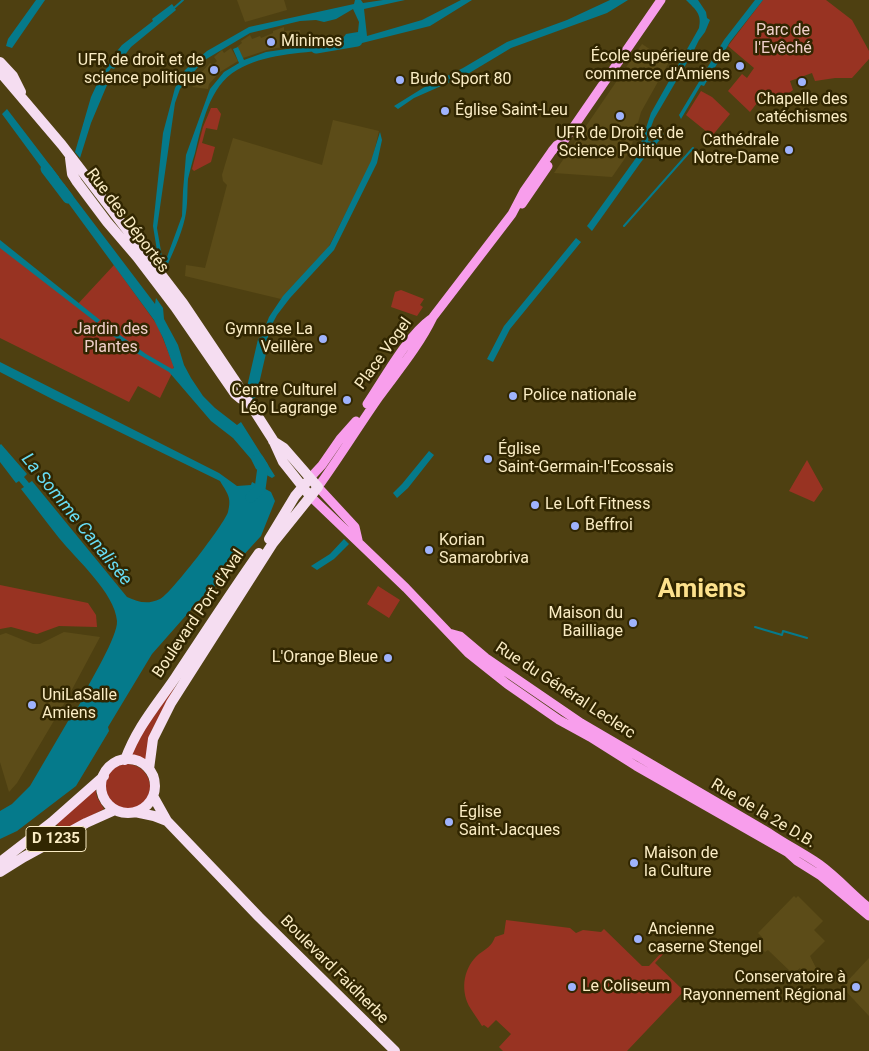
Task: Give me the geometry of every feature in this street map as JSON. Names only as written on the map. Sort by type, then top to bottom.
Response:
[{"type":"main road","points":[[433,317],[512,214],[531,187],[552,151],[557,145],[561,144],[661,0]]},
{"type":"main road","name":"Rue des Déportés","points":[[0,62],[16,81],[23,98]]},
{"type":"main road","name":"Rue des Déportés","points":[[0,72],[107,202],[168,285],[172,297]]},
{"type":"main road","name":"Rue des Déportés","points":[[70,156],[72,174],[77,182],[107,222],[172,297]]},
{"type":"main road","points":[[172,297],[225,365],[272,440],[283,462],[310,496]]},
{"type":"main road","name":"Place Vogel","points":[[310,478],[362,414],[410,340],[422,325],[433,317]]},
{"type":"main road","name":"Place Vogel","points":[[318,487],[424,336],[433,317]]},
{"type":"main road","points":[[272,440],[284,448],[318,487]]},
{"type":"main road","name":"Boulevard Port d'Aval","points":[[125,760],[140,728],[153,707],[269,539],[291,502],[310,478]]},
{"type":"main road","name":"Boulevard Port d'Aval","points":[[149,769],[153,739],[171,703],[273,543],[318,487]]},
{"type":"main road","name":"Rue du Général Leclerc","points":[[318,487],[358,540],[449,632],[458,638],[468,653],[548,714],[691,792]]},
{"type":"main road","name":"Rue du Général Leclerc","points":[[310,496],[351,530]]},
{"type":"main road","points":[[291,502],[300,509]]},
{"type":"main road","points":[[135,812],[146,806],[153,796],[154,780],[149,769],[138,761],[125,760],[114,763],[104,776],[102,783],[104,798],[115,810],[135,812],[167,821]]},
{"type":"main road","name":"D 1235","points":[[0,862],[52,822],[104,776]]},
{"type":"main road","name":"Rue de la 2e D.B.","points":[[691,792],[787,852],[797,861],[816,868]]},
{"type":"main road","points":[[153,796],[167,821]]},
{"type":"main road","name":"D 1235","points":[[0,872],[32,852],[115,810]]},
{"type":"main road","name":"Boulevard Faidherbe","points":[[167,821],[259,917],[394,1051]]},
{"type":"main road","points":[[816,868],[869,908]]},
{"type":"main road","points":[[816,868],[869,916]]},
{"type":"shaded area","points":[[237,0],[284,0],[287,10],[245,22]]},
{"type":"shaded area","name":"Minimes","points":[[284,27],[284,31],[300,30],[302,43],[267,50],[243,58],[237,47],[242,43],[241,41],[250,35],[252,39],[260,36],[261,38]]},
{"type":"shaded area","points":[[642,44],[669,62],[641,112],[630,151],[612,177],[554,173]]},
{"type":"shaded area","name":"UFR de droit et de science politique","points":[[231,48],[238,61],[220,72],[209,84],[208,89],[192,87],[204,74],[200,74],[210,63],[213,65],[217,61],[214,57],[222,50],[224,53]]},
{"type":"shaded area","points":[[333,120],[379,131],[372,161],[328,248],[281,299],[185,276],[186,265],[205,268],[227,185],[223,181],[222,175],[233,138],[322,165]]},
{"type":"shaded area","name":"UniLaSalle Amiens","points":[[64,632],[100,637],[68,697],[17,783],[9,792],[0,762],[0,635],[6,633],[33,644],[40,644]]},
{"type":"shaded area","points":[[794,896],[796,898],[798,896],[823,921],[814,930],[825,941],[810,956],[817,970],[809,979],[802,973],[800,968],[793,974],[768,950],[765,952],[755,942],[762,937],[758,933]]},
{"type":"shaded area","name":"Conservatoire à Rayonnement Régional","points":[[869,958],[869,1016],[842,987]]},
{"type":"green space","name":"Parc de l'Evêché","points":[[763,0],[826,0],[852,20],[869,51],[869,59],[852,78],[815,81],[812,73],[790,81],[793,90],[780,100],[767,90],[750,112],[728,91],[742,74],[747,78],[754,68],[728,46]]},
{"type":"green space","points":[[701,91],[712,97],[730,114],[712,136],[686,115]]},
{"type":"green space","points":[[211,108],[217,108],[221,114],[217,130],[206,128],[202,143],[215,147],[211,162],[194,171],[192,169],[203,127]]},
{"type":"green space","name":"Jardin des Plantes","points":[[0,242],[76,306],[114,265],[158,326],[173,364],[174,369],[160,398],[138,386],[129,402],[0,338]]},
{"type":"green space","points":[[401,290],[424,299],[420,305],[423,307],[417,316],[391,307],[395,292]]},
{"type":"green space","points":[[807,460],[823,489],[814,502],[789,491]]},
{"type":"green space","points":[[0,585],[88,603],[96,615],[97,627],[59,626],[37,634],[11,627],[0,629]]},
{"type":"green space","points":[[378,586],[400,600],[389,618],[367,604]]},
{"type":"green space","points":[[177,683],[151,732],[146,761],[131,756],[137,740]]},
{"type":"green space","points":[[127,764],[140,768],[146,774],[150,787],[146,800],[140,806],[127,810],[114,806],[108,800],[104,787],[108,774],[114,768]]},
{"type":"green space","points":[[95,787],[97,797],[104,809],[64,830],[56,824]]},
{"type":"green space","name":"Le Coliseum","points":[[506,920],[570,928],[576,933],[583,930],[601,932],[604,929],[642,966],[649,966],[663,951],[664,953],[655,963],[684,991],[627,1051],[503,1051],[499,1047],[511,1034],[496,1020],[488,1028],[484,1025],[482,1026],[469,1006],[464,985],[467,971],[474,959],[490,945],[495,937],[504,934]]},
{"type":"water","points":[[36,0],[45,0],[12,48],[6,46],[8,39]]},
{"type":"water","points":[[355,0],[361,0],[363,3],[383,0],[405,0],[364,9],[367,36],[422,20],[461,0],[472,0],[430,26],[342,48],[341,41],[346,34],[358,32],[359,22],[353,9],[336,19],[324,22],[316,20],[300,21],[250,33],[203,61],[180,89],[175,103],[157,228],[162,257],[164,259],[167,257],[182,216],[186,155],[210,89],[224,72],[239,63],[233,49],[238,47],[244,60],[266,52],[329,43],[330,50],[270,57],[237,70],[227,77],[220,86],[213,96],[204,119],[188,179],[187,208],[183,225],[165,271],[159,263],[153,226],[163,133],[175,88],[185,70],[207,51],[249,27],[354,4]]},
{"type":"water","points":[[610,0],[628,0],[607,13],[511,48],[466,75],[414,98],[398,109],[394,106],[507,42],[567,20]]},
{"type":"water","points":[[686,0],[698,0],[706,12],[707,18],[710,20],[705,32],[654,119],[648,141],[652,142],[661,132],[664,135],[641,162],[592,231],[587,226],[636,158],[651,113],[699,28],[699,16]]},
{"type":"water","points":[[755,0],[763,0],[730,42],[704,86],[701,85],[681,119],[679,115],[724,40]]},
{"type":"water","points":[[172,4],[176,10],[131,47],[114,69],[111,68],[108,73],[110,75],[103,74],[122,45]]},
{"type":"water","points":[[98,82],[107,85],[91,123],[80,158],[75,152],[91,97]]},
{"type":"water","points":[[7,109],[59,177],[52,182],[2,114]]},
{"type":"water","points":[[380,132],[382,140],[377,163],[334,250],[277,315],[270,328],[263,357],[257,356],[269,317],[283,296],[330,245],[371,161]]},
{"type":"water","points":[[64,184],[155,304],[156,298],[163,308],[164,319],[178,345],[184,365],[203,396],[237,425],[241,422],[275,476],[272,478],[256,469],[251,459],[233,438],[211,421],[169,372],[138,354],[99,326],[102,322],[146,354],[172,369],[174,368],[154,320],[58,189]]},
{"type":"water","points":[[576,238],[581,242],[510,329],[493,362],[487,359],[504,326]]},
{"type":"water","points":[[0,240],[100,320],[97,323],[0,248]]},
{"type":"water","points":[[0,362],[219,473],[237,486],[251,485],[252,482],[271,492],[275,501],[261,536],[207,595],[204,595],[152,654],[108,727],[109,731],[76,786],[17,831],[0,839],[0,811],[12,804],[30,786],[83,698],[113,637],[117,621],[115,610],[94,577],[49,526],[21,489],[24,487],[19,481],[16,483],[0,462],[0,445],[27,474],[24,477],[29,483],[32,481],[127,597],[139,601],[151,602],[166,595],[218,530],[228,512],[229,503],[228,495],[220,481],[0,372]]},
{"type":"water","points":[[429,451],[434,455],[408,488],[397,498],[393,493]]},
{"type":"water","points":[[344,539],[349,544],[334,559],[317,570],[311,566],[330,554]]},
{"type":"waterway","points":[[174,8],[183,0]]},
{"type":"waterway","points":[[316,48],[357,41]]},
{"type":"waterway","points":[[102,85],[106,73]]},
{"type":"waterway","points":[[624,226],[693,148]]},
{"type":"waterway","points":[[46,169],[68,198]]},
{"type":"waterway","points":[[251,394],[263,342]]},
{"type":"waterway","points":[[251,497],[260,489],[263,467],[258,459]]},
{"type":"waterway","points":[[755,627],[782,635],[783,631],[807,638]]},
{"type":"place","name":"Minimes","points":[[271,42]]},
{"type":"place","name":"École supérieure de commerce d'Amiens","points":[[740,66]]},
{"type":"place","name":"UFR de droit et de science politique","points":[[214,70]]},
{"type":"place","name":"Budo Sport 80","points":[[400,80]]},
{"type":"place","name":"Chapelle des catéchismes","points":[[802,82]]},
{"type":"place","name":"Église Saint-Leu","points":[[445,111]]},
{"type":"place","name":"UFR de Droit et de Science Politique","points":[[620,116]]},
{"type":"place","name":"Cathédrale Notre-Dame","points":[[789,150]]},
{"type":"place","name":"Gymnase La Veillère","points":[[323,339]]},
{"type":"place","name":"Police nationale","points":[[513,396]]},
{"type":"place","name":"Centre Culturel Léo Lagrange","points":[[347,400]]},
{"type":"place","name":"Église Saint-Germain-l'Ecossais","points":[[488,459]]},
{"type":"place","name":"Le Loft Fitness","points":[[535,505]]},
{"type":"place","name":"Beffroi","points":[[575,526]]},
{"type":"place","name":"Korian Samarobriva","points":[[429,550]]},
{"type":"place","name":"Maison du Bailliage","points":[[633,623]]},
{"type":"place","name":"L'Orange Bleue","points":[[388,658]]},
{"type":"place","name":"UniLaSalle Amiens","points":[[32,705]]},
{"type":"place","name":"Église Saint-Jacques","points":[[449,822]]},
{"type":"place","name":"Maison de la Culture","points":[[634,863]]},
{"type":"place","name":"Ancienne caserne Stengel","points":[[638,939]]},
{"type":"place","name":"Le Coliseum","points":[[572,987]]},
{"type":"place","name":"Conservatoire à Rayonnement Régional","points":[[856,987]]},
{"type":"district","name":"Amiens","points":[[702,590]]},
{"type":"water label","name":"La Somme Canalisée","points":[[76,520]]}]
